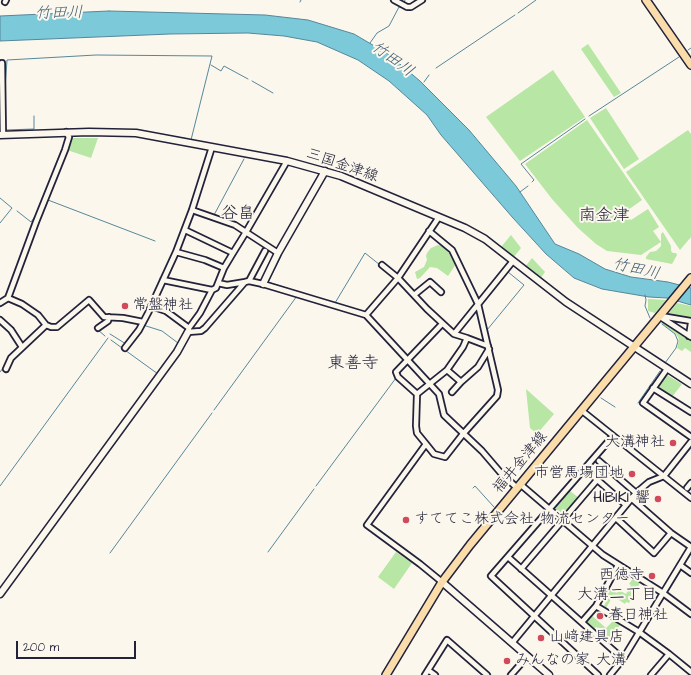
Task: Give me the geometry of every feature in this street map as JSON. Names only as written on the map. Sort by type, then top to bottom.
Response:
[{"type":"main road","points":[[646,0],[691,65]]},
{"type":"main road","name":"三国金津線","points":[[2,135],[66,132],[136,133],[287,161],[325,171],[358,183],[465,228],[485,239],[566,302],[691,384]]},
{"type":"main road","points":[[263,284],[278,253],[325,171]]},
{"type":"main road","name":"福井金津線","points":[[386,675],[442,582],[473,541],[691,278]]},
{"type":"main road","points":[[0,594],[169,363],[188,330]]},
{"type":"main road","points":[[442,582],[549,675]]},
{"type":"street","points":[[394,0],[407,7],[411,7],[422,0]]},
{"type":"street","points":[[2,63],[2,135]]},
{"type":"street","points":[[0,303],[8,298],[65,150],[69,137],[66,132]]},
{"type":"street","points":[[125,348],[139,330],[176,252],[192,210],[212,147]]},
{"type":"street","points":[[188,330],[200,313],[212,290],[216,288],[224,268],[287,161]]},
{"type":"street","points":[[192,210],[236,225],[278,253]]},
{"type":"street","points":[[366,315],[398,278],[439,217]]},
{"type":"street","points":[[185,230],[233,253]]},
{"type":"street","points":[[429,232],[452,250],[478,304],[498,390],[497,396],[463,434],[445,457],[434,454],[416,431],[417,394],[447,370],[463,347],[467,338]]},
{"type":"street","points":[[151,306],[166,310],[188,330],[200,331],[205,328],[247,282],[265,251]]},
{"type":"street","points":[[176,252],[205,260],[224,268]]},
{"type":"street","points":[[454,334],[513,261]]},
{"type":"street","points":[[382,265],[398,278],[442,324],[454,334],[467,338],[488,348]]},
{"type":"street","points":[[163,280],[212,290]]},
{"type":"street","points":[[218,283],[227,285],[247,282],[263,284],[366,315],[439,394],[444,415],[518,486],[550,509],[592,546],[618,565],[663,593],[691,614]]},
{"type":"street","points":[[414,295],[430,282],[441,292]]},
{"type":"street","points":[[8,298],[22,304],[38,315],[46,325],[51,327],[57,327],[90,300],[104,317],[123,318],[143,322]]},
{"type":"street","points":[[660,315],[691,322],[690,336]]},
{"type":"street","points":[[660,315],[690,336]]},
{"type":"street","points":[[98,328],[108,321],[109,318]]},
{"type":"street","points":[[0,320],[10,330],[22,347]]},
{"type":"street","points":[[417,394],[398,377],[396,372],[442,324]]},
{"type":"street","points":[[6,369],[11,358],[46,325]]},
{"type":"street","points":[[452,392],[478,367],[488,348]]},
{"type":"street","points":[[667,369],[642,403],[691,437]]},
{"type":"street","points":[[447,370],[461,382]]},
{"type":"street","points":[[653,388],[691,412]]},
{"type":"street","points":[[581,410],[691,498]]},
{"type":"street","points":[[598,675],[491,576],[614,436]]},
{"type":"street","points":[[512,643],[631,498],[649,482],[664,476],[689,448],[691,442]]},
{"type":"street","points":[[426,444],[367,525],[418,562],[442,582]]},
{"type":"street","points":[[599,461],[636,493]]},
{"type":"street","points":[[585,469],[626,505]]},
{"type":"street","points":[[521,568],[598,480]]},
{"type":"street","points":[[687,488],[691,482]]},
{"type":"street","points":[[610,675],[623,659],[691,547],[671,534],[631,498]]},
{"type":"street","points":[[616,518],[654,553],[671,534]]},
{"type":"street","points":[[508,557],[623,659]]},
{"type":"street","points":[[582,622],[596,606],[618,565]]},
{"type":"street","points":[[680,565],[691,573]]},
{"type":"street","points":[[596,606],[639,632],[691,672]]},
{"type":"street","points":[[425,675],[447,640],[487,675]]},
{"type":"street","points":[[651,675],[669,654]]},
{"type":"street","points":[[511,675],[527,656]]},
{"type":"street","points":[[428,670],[435,675]]},
{"type":"green space","points":[[588,44],[621,93],[614,97],[581,49]]},
{"type":"green space","points":[[553,70],[585,117],[520,161],[486,117]]},
{"type":"green space","points":[[606,108],[639,159],[624,169],[590,118]]},
{"type":"green space","points":[[587,120],[642,200],[625,212],[631,220],[648,209],[659,227],[653,231],[661,242],[641,255],[607,251],[596,244],[578,228],[552,199],[525,164]]},
{"type":"green space","points":[[688,130],[691,134],[691,237],[680,250],[626,172]]},
{"type":"green space","points":[[72,138],[98,138],[91,158],[67,150]]},
{"type":"green space","points":[[663,232],[671,246],[671,251],[677,255],[672,264],[646,259],[650,252],[656,251],[661,246],[661,234]]},
{"type":"green space","points":[[511,235],[521,248],[513,258],[501,247]]},
{"type":"green space","points":[[438,245],[443,246],[447,250],[455,265],[454,267],[448,276],[437,268],[430,267],[420,278],[417,279],[415,272],[424,267],[427,260],[427,253],[431,248]]},
{"type":"green space","points":[[532,258],[545,272],[540,279],[525,267]]},
{"type":"green space","points":[[648,299],[666,300],[655,313],[648,311]]},
{"type":"green space","points":[[677,303],[691,306],[691,319],[667,315]]},
{"type":"green space","points":[[664,321],[691,340],[691,352],[685,348],[682,351],[677,348],[679,341],[678,337],[662,324]]},
{"type":"green space","points":[[665,375],[682,384],[672,397],[657,386]]},
{"type":"green space","points":[[526,389],[554,414],[537,434],[530,428]]},
{"type":"green space","points":[[570,491],[579,498],[563,516],[561,516],[555,511],[555,509]]},
{"type":"green space","points":[[396,552],[412,563],[394,589],[378,577]]},
{"type":"green space","points":[[634,577],[641,581],[629,603],[626,602],[625,604],[613,596],[606,608],[604,606],[608,598],[603,595],[608,588],[617,593],[619,590],[626,594],[631,585],[629,584]]},
{"type":"green space","points":[[590,614],[606,628],[615,619],[622,623],[606,641],[597,634],[600,630],[596,627],[593,630],[584,622]]},
{"type":"water","name":"竹田川","points":[[109,11],[265,15],[308,20],[354,34],[388,54],[420,81],[469,130],[516,186],[555,244],[579,254],[605,269],[631,277],[668,282],[691,288],[691,305],[667,298],[649,297],[602,289],[574,278],[546,254],[513,218],[441,135],[427,115],[389,81],[358,60],[317,42],[284,36],[248,33],[170,34],[0,41],[0,16]]},
{"type":"waterway","points":[[518,13],[536,0]]},
{"type":"waterway","name":"竹田川","points":[[370,43],[377,33],[389,26],[399,7],[403,7]]},
{"type":"waterway","points":[[436,68],[515,15]]},
{"type":"waterway","points":[[5,89],[7,60],[96,55],[212,56],[191,140]]},
{"type":"waterway","points":[[589,116],[679,57]]},
{"type":"waterway","points":[[211,65],[221,71],[224,66],[248,79]]},
{"type":"waterway","points":[[424,82],[429,75]]},
{"type":"waterway","points":[[252,81],[273,93]]},
{"type":"waterway","points":[[5,94],[5,130],[34,129],[34,116]]},
{"type":"waterway","points":[[532,182],[534,180],[521,164],[585,119]]},
{"type":"waterway","points":[[68,129],[82,129]]},
{"type":"waterway","points":[[109,129],[126,130]]},
{"type":"waterway","points":[[139,130],[188,139]]},
{"type":"waterway","points":[[214,215],[244,159]]},
{"type":"waterway","points":[[293,221],[318,176]]},
{"type":"waterway","points":[[17,211],[31,222],[36,215],[49,184]]},
{"type":"waterway","points":[[520,192],[528,186]]},
{"type":"waterway","points":[[0,198],[12,208],[0,223]]},
{"type":"waterway","points":[[48,200],[155,241]]},
{"type":"waterway","points":[[193,213],[219,222]]},
{"type":"waterway","points":[[247,235],[275,253]]},
{"type":"waterway","points":[[361,311],[335,303],[365,253],[380,265]]},
{"type":"waterway","points":[[281,256],[268,282],[331,302]]},
{"type":"waterway","points":[[487,330],[524,285],[508,272]]},
{"type":"waterway","points":[[645,295],[645,306],[650,318]]},
{"type":"waterway","points":[[214,410],[297,296]]},
{"type":"waterway","points":[[662,324],[675,334],[678,341],[676,348],[665,363]]},
{"type":"waterway","points":[[143,325],[162,331],[178,343]]},
{"type":"waterway","points":[[133,333],[137,328]]},
{"type":"waterway","points":[[98,330],[105,336]]},
{"type":"waterway","points":[[110,334],[126,344]]},
{"type":"waterway","points":[[0,486],[108,338]]},
{"type":"waterway","points":[[111,340],[158,374]]},
{"type":"waterway","points":[[0,372],[6,364]]},
{"type":"waterway","points":[[638,403],[660,371]]},
{"type":"waterway","points":[[316,486],[396,378]]},
{"type":"waterway","points":[[601,398],[615,407]]},
{"type":"waterway","points":[[110,553],[212,413]]},
{"type":"waterway","points":[[589,469],[613,441]]},
{"type":"waterway","points":[[553,510],[586,472]]},
{"type":"waterway","points":[[473,488],[475,486],[494,507]]},
{"type":"waterway","points":[[268,552],[314,489]]},
{"type":"waterway","points":[[512,556],[551,512]]},
{"type":"waterway","points":[[495,575],[507,562]]},
{"type":"waterway","points":[[490,580],[531,617]]},
{"type":"waterway","points":[[534,620],[595,675]]},
{"type":"place","name":"常盤神社","points":[[125,306]]},
{"type":"place","name":"大溝神社","points":[[673,443]]},
{"type":"place","name":"市営馬場団地","points":[[632,474]]},
{"type":"place","name":"HIBIKI 響","points":[[658,499]]},
{"type":"place","name":"すててこ株式会社 物流センター","points":[[406,520]]},
{"type":"place","name":"西徳寺","points":[[652,576]]},
{"type":"place","name":"春日神社","points":[[600,616]]},
{"type":"place","name":"山﨑建具店","points":[[541,638]]},
{"type":"place","name":"みんなの家 大溝","points":[[507,661]]},
{"type":"district","name":"谷畠","points":[[238,214]]},
{"type":"district","name":"南金津","points":[[604,216]]},
{"type":"district","name":"東善寺","points":[[353,364]]},
{"type":"district","name":"大溝二丁目","points":[[617,596]]}]
